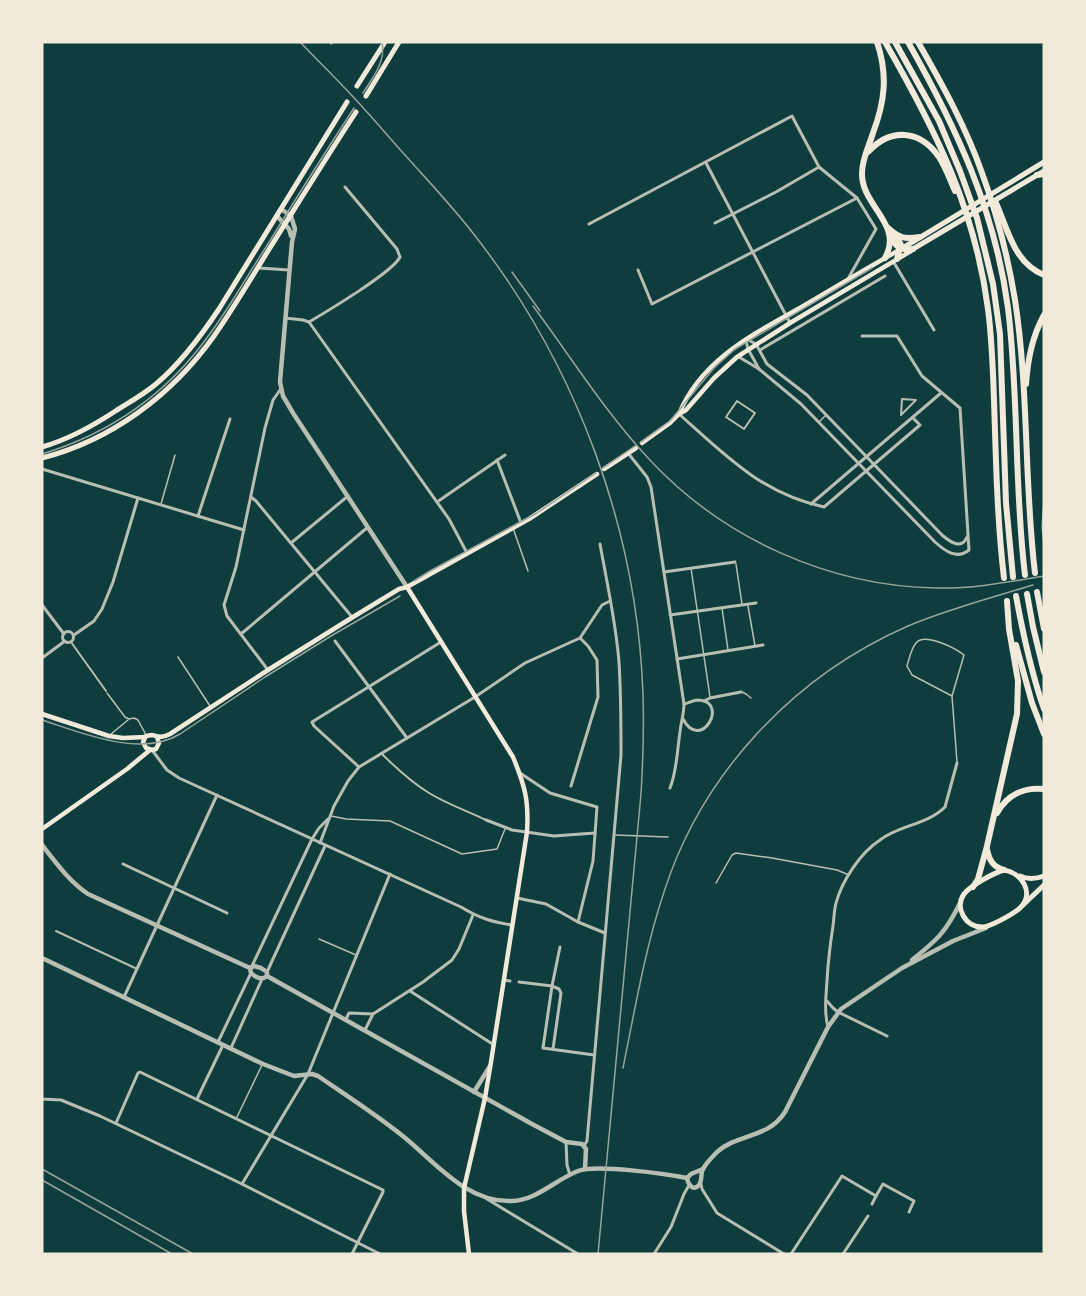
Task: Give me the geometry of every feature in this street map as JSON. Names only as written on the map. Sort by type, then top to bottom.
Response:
[{"type":"highway","points":[[877,42],[884,68],[884,89],[882,105],[862,169],[862,182],[867,195],[893,236],[900,240],[901,249],[895,260]]},
{"type":"highway","points":[[885,42],[914,92],[942,150],[962,200],[981,268],[991,331],[997,502],[1004,578]]},
{"type":"highway","points":[[895,42],[950,146],[971,201],[986,251],[1000,334],[1006,503],[1013,577]]},
{"type":"highway","points":[[908,42],[932,84],[960,142],[981,195],[996,247],[1010,332],[1018,502],[1025,575]]},
{"type":"highway","points":[[918,42],[956,114],[1016,251],[1029,266],[1044,275]]},
{"type":"highway","points":[[866,154],[879,141],[895,135],[911,136],[927,144],[939,157],[946,170],[971,229]]},
{"type":"highway","points":[[982,172],[998,223],[1011,279],[1020,340],[1028,503],[1035,573]]},
{"type":"highway","points":[[893,236],[920,237]]},
{"type":"highway","points":[[885,258],[893,236]]},
{"type":"highway","points":[[901,249],[913,249]]},
{"type":"highway","points":[[1024,421],[1030,351],[1044,315]]},
{"type":"highway","points":[[1037,592],[1044,629]]},
{"type":"highway","points":[[1027,594],[1044,672]]},
{"type":"highway","points":[[1016,596],[1026,650],[1044,709]]},
{"type":"highway","points":[[973,886],[978,879],[994,818],[1018,704],[1018,681],[1007,600],[1019,659],[1044,734]]},
{"type":"highway","points":[[994,818],[1003,803],[1014,794],[1030,789],[1044,789]]},
{"type":"highway","points":[[987,846],[992,863],[1004,870]]},
{"type":"main road","points":[[357,86],[385,42]]},
{"type":"main road","points":[[366,96],[399,42]]},
{"type":"main road","points":[[42,447],[85,430],[146,391],[166,374],[191,347],[209,323],[347,102]]},
{"type":"main road","points":[[42,458],[100,437],[154,401],[180,376],[221,325],[356,112]]},
{"type":"main road","points":[[679,414],[692,389],[706,373],[724,355],[746,339],[1044,162]]},
{"type":"main road","points":[[642,443],[686,410],[714,378],[748,349],[1042,173]]},
{"type":"main road","points":[[604,470],[636,448]]},
{"type":"main road","points":[[42,714],[109,736],[123,738],[152,735],[157,737],[170,734],[353,617],[399,589],[407,587],[539,513],[597,474]]},
{"type":"main road","points":[[407,587],[513,758],[524,785],[527,803],[527,832],[512,925],[507,981],[485,1098],[464,1188],[464,1212],[469,1254]]},
{"type":"main road","points":[[146,737],[144,744],[151,750]]},
{"type":"main road","points":[[42,829],[151,750],[156,749],[159,745],[157,737]]},
{"type":"main road","points":[[1044,876],[1034,879],[1023,878],[1004,870],[995,873],[965,893],[961,901],[962,912],[967,922],[978,927],[992,925],[1020,908],[1044,885]]},
{"type":"main road","points":[[1018,875],[1024,882],[1026,891],[1020,908]]},
{"type":"street","points":[[589,224],[792,116],[819,167],[857,198],[876,229],[848,279]]},
{"type":"street","points":[[705,162],[790,322]]},
{"type":"street","points":[[715,223],[777,192],[819,167]]},
{"type":"street","points":[[309,322],[340,304],[381,275],[396,264],[400,257],[397,249],[345,187]]},
{"type":"street","points":[[638,270],[652,304],[857,198]]},
{"type":"street","points":[[281,209],[291,216],[295,227],[289,270],[280,390],[407,587]]},
{"type":"street","points":[[277,216],[291,232],[292,242]]},
{"type":"street","points":[[895,260],[934,330]]},
{"type":"street","points":[[257,268],[289,270]]},
{"type":"street","points":[[760,350],[885,276]]},
{"type":"street","points":[[285,318],[309,322],[437,502],[456,530],[467,553]]},
{"type":"street","points":[[737,357],[759,369],[801,404],[944,550],[956,554],[966,553],[969,550],[960,408],[922,376],[897,336],[862,336]]},
{"type":"street","points":[[746,339],[756,344],[767,364],[807,395],[948,541],[961,544],[965,543],[968,536]]},
{"type":"street","points":[[746,339],[748,349],[759,369]]},
{"type":"street","points":[[268,670],[227,616],[224,608],[236,567],[259,452],[273,400],[280,390]]},
{"type":"street","points":[[811,504],[941,393]]},
{"type":"street","points":[[902,399],[916,400],[901,415],[902,407],[902,399]]},
{"type":"street","points":[[737,401],[755,414],[744,429],[726,417],[737,401]]},
{"type":"street","points":[[679,414],[728,458],[762,483],[811,504],[825,507],[920,425],[913,418]]},
{"type":"street","points":[[198,516],[230,419]]},
{"type":"street","points":[[628,453],[647,477],[651,488],[684,704],[674,776],[670,788]]},
{"type":"street","points":[[437,502],[505,455]]},
{"type":"street","points":[[497,460],[521,523]]},
{"type":"street","points":[[42,469],[244,530]]},
{"type":"street","points":[[291,543],[348,496]]},
{"type":"street","points":[[250,497],[256,501],[353,617]]},
{"type":"street","points":[[71,642],[74,635],[94,621],[104,605],[138,498]]},
{"type":"street","points":[[1044,509],[1042,527],[1044,539]]},
{"type":"street","points":[[241,634],[368,527]]},
{"type":"street","points":[[584,1146],[587,1141],[620,774],[619,663],[600,544]]},
{"type":"street","points":[[664,572],[735,562]]},
{"type":"street","points":[[320,843],[329,817],[348,781],[359,767],[475,697],[525,663],[580,638],[603,603],[610,601]]},
{"type":"street","points":[[670,615],[756,603]]},
{"type":"street","points":[[42,605],[64,634],[65,641]]},
{"type":"street","points":[[64,634],[69,632],[74,635]]},
{"type":"street","points":[[571,786],[598,696],[597,660],[580,638]]},
{"type":"street","points":[[42,658],[65,641],[71,642],[106,691]]},
{"type":"street","points":[[335,641],[407,738]]},
{"type":"street","points":[[359,767],[312,722],[441,642]]},
{"type":"street","points":[[677,659],[763,645]]},
{"type":"street","points":[[704,701],[741,692]]},
{"type":"street","points":[[683,719],[688,727],[697,730],[708,725],[712,720],[712,710],[704,701],[697,700],[684,704]]},
{"type":"street","points":[[151,750],[170,772],[217,795],[461,907],[473,915],[488,921],[512,925]]},
{"type":"street","points":[[381,753],[422,789],[505,828],[558,837],[595,833]]},
{"type":"street","points":[[828,1027],[826,999],[835,906],[849,875],[864,854],[878,841],[941,811],[947,802],[957,763]]},
{"type":"street","points":[[520,773],[545,790],[597,807],[592,861],[578,922]]},
{"type":"street","points":[[567,799],[568,794]]},
{"type":"street","points":[[124,997],[217,795]]},
{"type":"street","points":[[197,1099],[251,969],[312,839],[329,817]]},
{"type":"street","points":[[42,845],[69,878],[88,894],[251,969],[256,977],[265,976]]},
{"type":"street","points":[[231,1048],[326,845]]},
{"type":"street","points":[[123,864],[227,913]]},
{"type":"street","points":[[242,1184],[308,1074],[390,874]]},
{"type":"street","points":[[517,898],[546,904],[578,922],[605,933]]},
{"type":"street","points":[[902,968],[940,938],[961,901]]},
{"type":"street","points":[[365,1031],[374,1014],[452,960],[473,915]]},
{"type":"street","points":[[695,1187],[700,1182],[703,1169],[724,1147],[765,1131],[779,1121],[828,1027],[838,1012],[849,1002],[902,968],[953,941],[992,925]]},
{"type":"street","points":[[56,931],[135,968]]},
{"type":"street","points":[[560,947],[543,1048],[594,1055]]},
{"type":"street","points":[[42,958],[263,1064],[294,1076],[308,1074],[318,1076],[404,1136],[464,1188],[485,1198],[578,1254]]},
{"type":"street","points":[[251,969],[258,966],[265,976],[474,1092],[566,1142],[579,1143],[586,1149],[585,1169]]},
{"type":"street","points":[[519,982],[559,988],[561,993],[553,1049]]},
{"type":"street","points":[[409,990],[494,1045]]},
{"type":"street","points":[[826,999],[838,1012],[887,1036]]},
{"type":"street","points":[[345,1020],[349,1013],[374,1014]]},
{"type":"street","points":[[474,1092],[491,1064]]},
{"type":"street","points":[[116,1123],[140,1072],[383,1190],[352,1254]]},
{"type":"street","points":[[42,1099],[67,1102],[116,1123],[380,1254]]},
{"type":"street","points":[[566,1142],[570,1175]]},
{"type":"street","points":[[485,1198],[503,1201],[524,1199],[585,1169],[600,1168],[687,1178],[703,1169]]},
{"type":"street","points":[[693,1174],[699,1176],[703,1191],[717,1213],[784,1254]]},
{"type":"street","points":[[791,1254],[842,1176],[876,1196]]},
{"type":"street","points":[[654,1254],[671,1227],[689,1185],[687,1178]]},
{"type":"street","points":[[872,1204],[883,1184],[914,1201],[909,1212]]},
{"type":"street","points":[[689,1185],[703,1191]]},
{"type":"street","points":[[843,1254],[868,1216]]},
{"type":"lane","points":[[819,422],[826,414]]},
{"type":"lane","points":[[161,505],[175,455]]},
{"type":"lane","points":[[513,528],[528,572]]},
{"type":"lane","points":[[735,562],[742,605]]},
{"type":"lane","points":[[691,568],[710,698]]},
{"type":"lane","points":[[748,604],[755,647]]},
{"type":"lane","points":[[722,608],[728,651]]},
{"type":"lane","points":[[952,696],[912,675],[909,671],[907,666],[916,642],[929,639],[964,655],[952,696],[957,763]]},
{"type":"lane","points":[[178,657],[211,707]]},
{"type":"lane","points":[[106,691],[125,717],[137,719],[146,737]]},
{"type":"lane","points":[[741,692],[751,698]]},
{"type":"lane","points":[[109,736],[129,719]]},
{"type":"lane","points":[[329,817],[390,820],[462,854],[497,849],[505,828]]},
{"type":"lane","points":[[614,835],[668,837]]},
{"type":"lane","points":[[716,883],[732,855],[736,853],[837,870],[849,875]]},
{"type":"lane","points":[[319,939],[357,955]]},
{"type":"lane","points":[[237,1118],[263,1064]]},
{"type":"tram line","points":[[363,93],[380,63],[382,42]]},
{"type":"tram line","points":[[42,454],[91,435],[114,423],[136,409],[175,376],[224,314],[354,108]]},
{"type":"tram line","points":[[641,442],[670,421],[714,368],[735,349],[872,268]]},
{"type":"tram line","points":[[603,468],[635,446]]},
{"type":"tram line","points":[[414,581],[537,513],[596,473]]},
{"type":"tram line","points":[[42,720],[111,741],[130,744],[165,741],[180,734],[331,636],[400,596]]},
{"type":"railway","points":[[300,42],[358,102],[450,205],[512,287],[544,340],[572,395],[595,452],[614,511],[629,571],[638,632],[643,694],[641,794],[598,1254]]},
{"type":"railway","points":[[512,272],[540,311]]},
{"type":"railway","points":[[533,306],[603,403],[649,459],[709,512],[743,534],[817,567],[856,578],[896,585],[936,588],[963,587],[1044,576]]},
{"type":"railway","points":[[623,1068],[651,935],[681,848],[702,807],[728,769],[758,733],[791,701],[827,672],[866,647],[923,620],[1033,585]]},
{"type":"railway","points":[[42,1169],[193,1254]]},
{"type":"railway","points":[[42,1180],[172,1254]]}]
